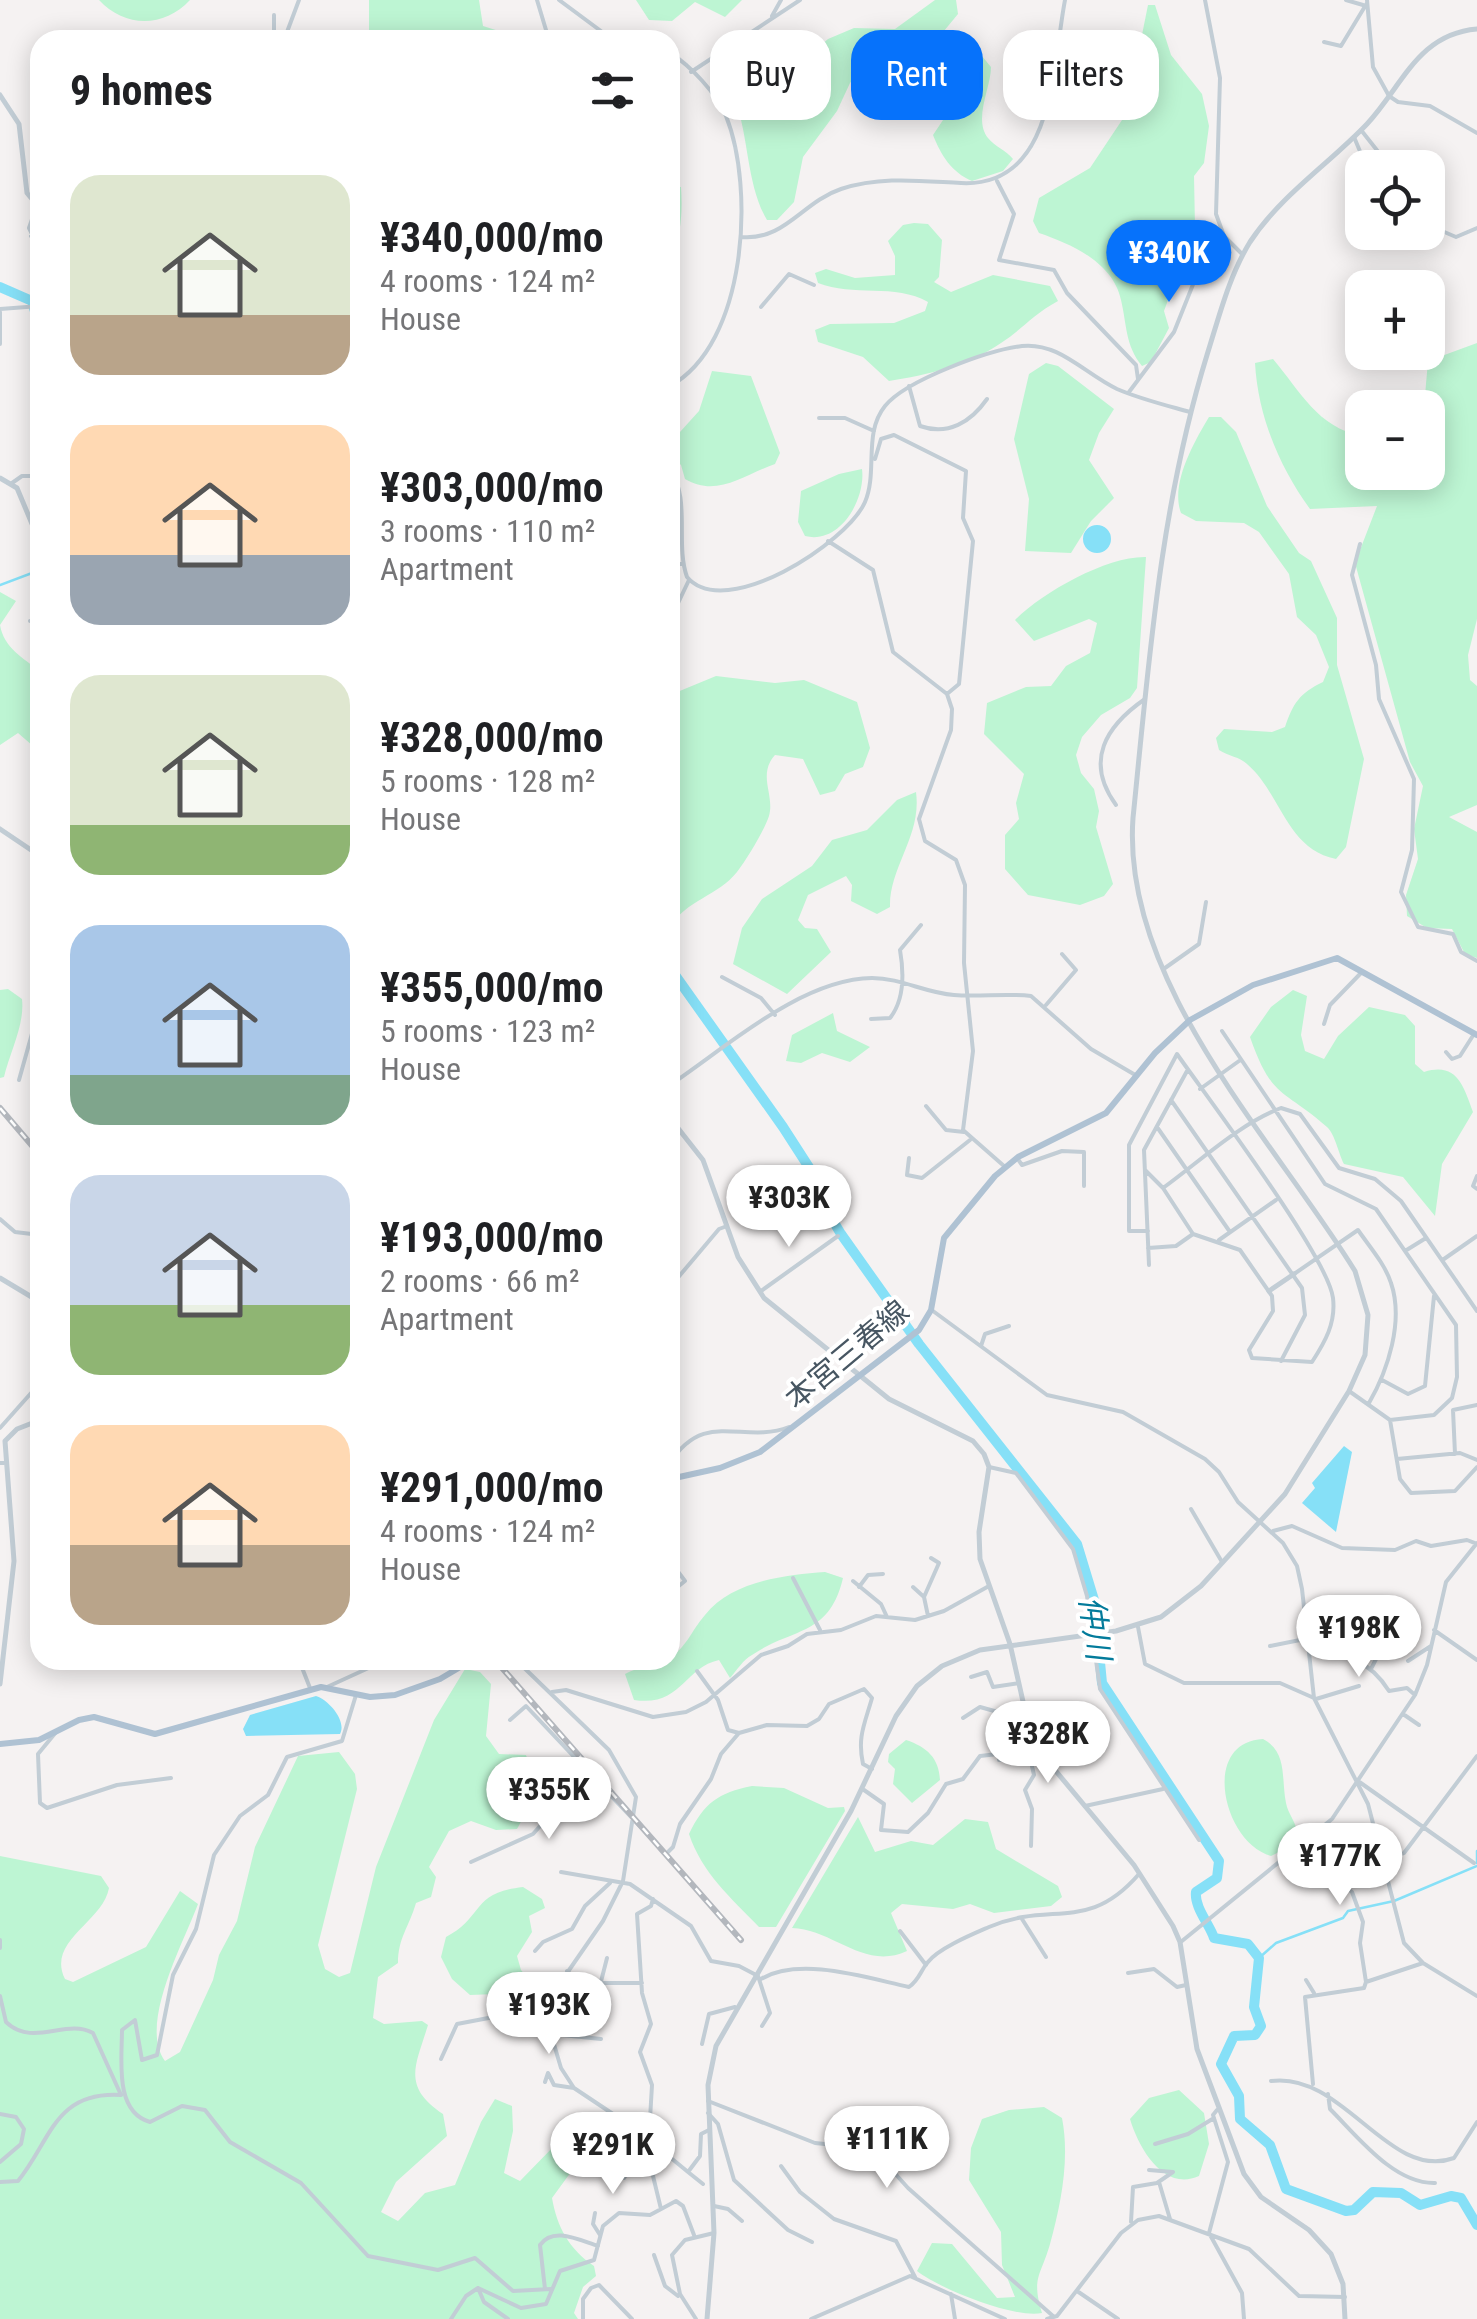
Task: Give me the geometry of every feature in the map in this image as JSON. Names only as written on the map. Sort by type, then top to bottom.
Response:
[{"type":"main road","name":"本宮三春線","points":[[680,1476],[742,1461],[802,1423],[910,1338],[931,1310],[947,1232],[1004,1166],[1094,1122],[1120,1099],[1190,1020],[1235,992],[1317,961],[1337,958],[1476,1034]]},
{"type":"main road","points":[[0,1744],[39,1740],[94,1717],[144,1734],[160,1734],[310,1689],[380,1697],[410,1690],[451,1670]]},
{"type":"street","points":[[537,0],[546,30]]},
{"type":"street","points":[[558,0],[599,30]]},
{"type":"street","points":[[772,16],[782,0]]},
{"type":"street","points":[[691,72],[800,0]]},
{"type":"street","points":[[741,237],[778,232],[824,197],[851,186],[892,178],[979,184],[996,180],[1022,164],[1037,139],[1065,0]]},
{"type":"street","points":[[1205,0],[1220,78],[1216,214],[1226,239],[1243,255]]},
{"type":"street","points":[[1346,0],[1366,3]]},
{"type":"street","points":[[287,30],[296,2]]},
{"type":"street","points":[[1324,42],[1341,46],[1366,3]]},
{"type":"street","points":[[1366,3],[1373,66],[1389,96],[1398,102],[1430,106],[1477,133]]},
{"type":"street","points":[[274,14],[274,30]]},
{"type":"street","points":[[707,2319],[714,2233],[708,2113],[712,2059],[735,2007],[758,1977],[862,1789],[896,1716],[925,1678],[962,1657],[1010,1644],[1138,1627],[1173,1610],[1284,1494],[1349,1390],[1365,1355],[1368,1315],[1355,1271],[1219,1075],[1190,1020],[1142,910],[1132,851],[1164,524],[1190,412],[1243,255],[1271,214],[1361,130],[1430,44],[1452,32],[1477,29]]},
{"type":"street","points":[[680,62],[727,118],[743,201],[741,237],[725,312],[697,364],[680,378]]},
{"type":"street","points":[[0,95],[19,124],[30,195]]},
{"type":"street","points":[[1361,130],[1377,150]]},
{"type":"street","points":[[1354,137],[1359,150]]},
{"type":"street","points":[[996,180],[1014,214],[999,260],[1050,268],[1060,275],[1067,293],[1136,365],[1138,379]]},
{"type":"street","points":[[1445,232],[1456,237],[1477,228]]},
{"type":"street","points":[[1129,393],[1174,332],[1204,256],[1226,239]]},
{"type":"street","points":[[761,307],[789,274],[814,285]]},
{"type":"street","points":[[0,344],[0,310],[30,307]]},
{"type":"street","points":[[680,513],[684,564],[690,580],[708,590],[760,584],[828,541],[864,502],[874,430],[886,405],[909,386],[1005,349],[1038,346],[1129,393],[1190,412]]},
{"type":"street","points":[[909,386],[920,426],[937,432],[967,421],[987,400]]},
{"type":"street","points":[[819,418],[845,418],[874,430]]},
{"type":"street","points":[[875,459],[881,439],[891,434],[966,471],[963,518],[972,541],[969,599],[959,684],[946,694]]},
{"type":"street","points":[[12,484],[22,476],[30,476]]},
{"type":"street","points":[[0,478],[12,484],[30,521]]},
{"type":"street","points":[[828,541],[873,570],[893,652],[946,694],[952,709],[952,730],[919,819],[925,841],[956,860],[963,875],[973,1051],[964,1132],[1004,1166]]},
{"type":"street","points":[[1360,544],[1352,576],[1376,665],[1380,699],[1414,779],[1412,850],[1402,898],[1418,927],[1453,934],[1461,952],[1477,961]]},
{"type":"street","points":[[680,600],[690,580]]},
{"type":"street","points":[[1116,804],[1101,774],[1108,732],[1121,716],[1145,699]]},
{"type":"street","points":[[0,829],[30,849]]},
{"type":"street","points":[[1166,968],[1196,949],[1206,902]]},
{"type":"street","points":[[871,1019],[892,1016],[904,981],[900,950],[921,925]]},
{"type":"street","points":[[1046,1005],[1076,970],[1062,954]]},
{"type":"street","points":[[1324,1024],[1330,1004],[1364,970]]},
{"type":"street","points":[[722,977],[761,998],[774,1015]]},
{"type":"street","points":[[680,1078],[806,994],[846,980],[904,981],[940,994],[1022,995],[1046,1005],[1082,1042],[1138,1076]]},
{"type":"street","points":[[1222,1031],[1325,1184],[1369,1202],[1458,1333],[1456,1390],[1434,1414],[1390,1420]]},
{"type":"street","points":[[1446,1052],[1452,1059],[1460,1056],[1476,1034]]},
{"type":"street","points":[[19,1080],[30,1041]]},
{"type":"street","points":[[1145,1170],[1163,1188],[1193,1234],[1242,1252],[1269,1291],[1274,1311],[1248,1351],[1254,1358],[1310,1363],[1329,1333],[1332,1294],[1317,1257],[1177,1054],[1129,1145],[1129,1230],[1148,1230]]},
{"type":"street","points":[[1200,1089],[1239,1061]]},
{"type":"street","points":[[1149,1265],[1144,1150],[1187,1071]]},
{"type":"street","points":[[1171,1100],[1294,1274],[1304,1294],[1305,1315],[1281,1361]]},
{"type":"street","points":[[926,1106],[934,1110],[940,1126],[953,1133],[964,1132]]},
{"type":"street","points":[[1163,1188],[1254,1124],[1286,1108],[1300,1114],[1335,1165],[1388,1188],[1477,1311]]},
{"type":"street","points":[[1157,1127],[1230,1232]]},
{"type":"street","points":[[680,1130],[704,1160],[738,1257],[760,1292],[900,1406],[972,1441],[989,1468],[978,1545],[1010,1644],[1024,1710],[1034,1775],[1025,1790],[1032,1809],[1031,1846]]},
{"type":"street","points":[[909,1158],[907,1174],[922,1178],[970,1140]]},
{"type":"street","points":[[1016,1158],[1022,1165],[1062,1150],[1084,1152],[1084,1186]]},
{"type":"street","points":[[1477,1176],[1473,1186],[1477,1190]]},
{"type":"street","points":[[1217,1242],[1276,1200]]},
{"type":"street","points":[[0,1219],[15,1232],[30,1234]]},
{"type":"street","points":[[680,1276],[715,1234],[727,1226]]},
{"type":"street","points":[[1269,1291],[1358,1230],[1390,1278],[1392,1332],[1382,1380],[1369,1403]]},
{"type":"street","points":[[1148,1248],[1176,1246],[1193,1234]]},
{"type":"street","points":[[760,1292],[838,1236]]},
{"type":"street","points":[[1442,1260],[1477,1236]]},
{"type":"street","points":[[1405,1250],[1426,1238]]},
{"type":"street","points":[[0,1278],[30,1296]]},
{"type":"street","points":[[1382,1380],[1408,1394],[1426,1386],[1435,1294]]},
{"type":"street","points":[[931,1310],[1046,1395],[1123,1412],[1205,1459],[1272,1532],[1297,1566],[1314,1699],[1358,1781],[1404,1943],[1423,1963],[1477,1996]]},
{"type":"street","points":[[981,1346],[985,1334],[1009,1326]]},
{"type":"street","points":[[1349,1390],[1390,1420],[1397,1460],[1402,1483],[1418,1495],[1456,1491],[1477,1464],[1455,1454],[1397,1460]]},
{"type":"street","points":[[0,1428],[30,1394]]},
{"type":"street","points":[[1455,1454],[1453,1410],[1477,1406]]},
{"type":"street","points":[[680,1447],[696,1436],[729,1429],[780,1431],[802,1423]]},
{"type":"street","points":[[0,1684],[14,1561],[2,1463],[10,1434],[30,1425]]},
{"type":"street","points":[[989,1468],[1016,1473],[1066,1538],[1084,1584],[1100,1688],[1200,1840]]},
{"type":"street","points":[[1192,1509],[1222,1562]]},
{"type":"street","points":[[1180,1942],[1332,1820],[1415,1694],[1446,1582],[1477,1544],[1467,1540],[1431,1546],[1416,1541],[1394,1550],[1342,1548],[1292,1526],[1272,1532]]},
{"type":"street","points":[[924,1597],[939,1564],[931,1558]]},
{"type":"street","points":[[857,1589],[868,1576],[883,1574]]},
{"type":"street","points":[[793,1578],[820,1630]]},
{"type":"street","points":[[853,1581],[857,1589],[881,1604],[887,1617]]},
{"type":"street","points":[[552,1692],[566,1690],[653,1717],[686,1712],[714,1696],[762,1655],[820,1630],[836,1631],[876,1616],[902,1622],[928,1616],[990,1586]]},
{"type":"street","points":[[913,1587],[924,1597],[928,1616]]},
{"type":"street","points":[[1138,1627],[1145,1664],[1184,1683],[1280,1682],[1314,1699],[1359,1686]]},
{"type":"street","points":[[1434,1630],[1477,1660]]},
{"type":"street","points":[[1270,1646],[1306,1641],[1349,1654],[1371,1668],[1390,1691],[1407,1688],[1415,1694]]},
{"type":"street","points":[[1408,1661],[1431,1646]]},
{"type":"street","points":[[1371,1668],[1378,1653]]},
{"type":"street","points":[[303,1670],[310,1689]]},
{"type":"street","points":[[326,1688],[365,1670]]},
{"type":"street","points":[[527,1670],[609,1750],[636,1797],[623,1881],[603,1922],[546,2007],[561,2068],[574,2088],[652,2141],[702,2184]]},
{"type":"street","points":[[698,1671],[728,1730],[739,1733],[767,1725],[812,1724],[829,1704],[864,1689],[872,1698],[862,1719],[860,1746],[863,1764],[872,1770]]},
{"type":"street","points":[[971,1676],[987,1672],[993,1687],[1018,1683]]},
{"type":"street","points":[[123,2095],[122,2030],[135,2020],[142,2060],[157,2055],[173,1976],[196,1929],[218,1848],[245,1810],[268,1795],[287,1756],[342,1741],[356,1695]]},
{"type":"street","points":[[510,1720],[526,1706],[666,1854],[674,1848],[680,1824],[739,1733]]},
{"type":"street","points":[[963,1718],[980,1707],[1005,1714],[1024,1710]]},
{"type":"street","points":[[1403,1714],[1418,1725]]},
{"type":"street","points":[[862,1789],[884,1804],[881,1830],[908,1832],[928,1813],[946,1784],[963,1779],[980,1756],[1007,1754],[1025,1723]]},
{"type":"street","points":[[1025,1723],[1045,1758],[1139,1874],[1180,1942],[1197,2049],[1217,2110],[1249,2183],[1261,2198],[1321,2242],[1337,2266],[1345,2297],[1345,2319]]},
{"type":"street","points":[[57,1732],[38,1754],[40,1798],[46,1808],[118,1785],[171,1778]]},
{"type":"street","points":[[1339,1881],[1404,1852],[1477,1756]]},
{"type":"street","points":[[999,1760],[1029,1757]]},
{"type":"street","points":[[471,1862],[533,1834],[588,1772]]},
{"type":"street","points":[[1358,1781],[1474,1863]]},
{"type":"street","points":[[1084,1806],[1164,1789]]},
{"type":"street","points":[[1311,1839],[1328,1873],[1352,1892],[1363,1922],[1360,1943],[1366,1982],[1364,1988],[1314,1993],[1304,2003],[1313,2084]]},
{"type":"street","points":[[561,1872],[592,1875],[610,1883],[623,1881],[690,1926],[711,1962],[739,1966],[758,1977],[770,2013],[762,2026]]},
{"type":"street","points":[[758,1977],[796,1967],[879,1977],[910,1986],[926,1965],[982,1930],[1020,1916],[1094,1910],[1112,1901],[1139,1874]]},
{"type":"street","points":[[534,1951],[543,1942],[572,1930],[584,1906],[610,1883]]},
{"type":"street","points":[[653,1899],[651,1906],[636,1914],[642,1984],[651,2024],[640,2052],[652,2086],[650,2118],[662,2150],[653,2176],[660,2209]]},
{"type":"street","points":[[1020,1916],[1046,1957]]},
{"type":"street","points":[[900,1931],[926,1965]]},
{"type":"street","points":[[0,1940],[0,1948]]},
{"type":"street","points":[[596,2001],[607,1958]]},
{"type":"street","points":[[1366,1982],[1423,1963]]},
{"type":"street","points":[[1128,1973],[1154,1969],[1177,1987],[1186,1986]]},
{"type":"street","points":[[567,1971],[585,1987],[642,1984]]},
{"type":"street","points":[[536,2010],[544,1981],[540,1975]]},
{"type":"street","points":[[1306,1980],[1314,1993]]},
{"type":"street","points":[[583,1996],[585,1987]]},
{"type":"street","points":[[0,1996],[6,2022],[20,2032],[80,2028],[94,2033],[130,2110],[150,2122],[182,2106],[205,2110],[230,2142],[301,2182],[368,2256],[438,2270],[476,2258],[513,2291],[548,2290]]},
{"type":"street","points":[[441,2059],[458,2024],[546,2007]]},
{"type":"street","points":[[702,2044],[709,2014],[735,2007]]},
{"type":"street","points":[[552,2034],[601,2038]]},
{"type":"street","points":[[545,2082],[548,2074],[554,2085],[574,2088]]},
{"type":"street","points":[[1271,2081],[1295,2079],[1313,2084],[1390,2144],[1418,2157],[1443,2162],[1454,2158],[1477,2122]]},
{"type":"street","points":[[1328,2094],[1330,2109],[1399,2176],[1418,2183],[1435,2183]]},
{"type":"street","points":[[0,2182],[18,2181],[45,2132],[85,2098],[123,2095]]},
{"type":"street","points":[[708,2100],[810,2141],[873,2149],[908,2188],[1055,2317],[1131,2224],[1150,2217],[1170,2218],[1248,2249],[1299,2296],[1345,2297]]},
{"type":"street","points":[[1155,2144],[1188,2134],[1214,2118],[1217,2110]]},
{"type":"street","points":[[708,2113],[718,2124],[734,2180],[788,2230],[812,2242]]},
{"type":"street","points":[[0,2114],[16,2116],[24,2129],[21,2144],[0,2162]]},
{"type":"street","points":[[1214,2118],[1228,2162],[1210,2233],[1242,2293],[1244,2319]]},
{"type":"street","points":[[688,2172],[700,2156],[700,2134],[709,2130]]},
{"type":"street","points":[[624,2178],[652,2141]]},
{"type":"street","points":[[781,2166],[800,2192],[834,2219],[896,2241],[915,2277]]},
{"type":"street","points":[[1131,2224],[1133,2187],[1159,2182],[1172,2174],[1171,2169],[1149,2170]]},
{"type":"street","points":[[1159,2182],[1170,2218]]},
{"type":"street","points":[[548,2290],[560,2271],[592,2263],[606,2221],[619,2213],[647,2216],[672,2201],[680,2203],[694,2235]]},
{"type":"street","points":[[714,2206],[732,2210],[742,2220]]},
{"type":"street","points":[[595,2213],[592,2221],[600,2235]]},
{"type":"street","points":[[696,2319],[681,2296],[672,2254],[694,2235],[714,2233]]},
{"type":"street","points":[[478,2288],[523,2308],[546,2304],[548,2290],[540,2245],[544,2238],[557,2234],[598,2246]]},
{"type":"street","points":[[654,2255],[668,2291],[681,2296]]},
{"type":"street","points":[[811,2319],[889,2283],[915,2277],[1005,2319]]},
{"type":"street","points":[[583,2319],[583,2300],[598,2285],[632,2319]]},
{"type":"street","points":[[451,2319],[466,2296],[478,2288]]},
{"type":"street","points":[[478,2288],[484,2302],[508,2319]]},
{"type":"street","points":[[951,2292],[956,2318]]},
{"type":"street","points":[[1076,2292],[1118,2319]]},
{"type":"green space","points":[[99,0],[190,0],[168,16],[144,21],[121,16]]},
{"type":"green space","points":[[369,0],[479,0],[483,26],[496,30],[369,30]]},
{"type":"green space","points":[[636,0],[742,0],[725,17],[695,2],[672,21],[649,20]]},
{"type":"green space","points":[[935,0],[956,0],[958,14],[945,30],[851,30],[851,82],[831,119],[831,38],[854,28],[895,29]]},
{"type":"green space","points":[[1148,5],[1155,5],[1171,55],[1202,94],[1209,126],[1204,163],[1194,176],[1195,227],[1164,311],[1169,328],[1151,362],[1142,366],[1129,342],[1121,300],[1109,275],[1089,256],[1039,233],[1033,221],[1039,198],[1090,168],[1122,120],[1159,120],[1159,30],[1143,30]]},
{"type":"green space","points":[[983,57],[991,67],[983,108]]},
{"type":"green space","points":[[741,120],[830,120],[803,157],[794,202],[777,220],[767,220],[760,207]]},
{"type":"green space","points":[[943,120],[982,120],[991,141],[1013,159],[1003,171],[972,181],[953,168],[933,135]]},
{"type":"green space","points":[[928,224],[942,240],[939,277],[934,282],[951,292],[993,275],[1050,286],[1058,301],[975,357],[903,379],[889,381],[863,357],[818,342],[815,330],[830,324],[894,323],[925,311],[928,302],[915,296],[831,287],[818,283],[815,273],[826,269],[855,278],[895,275],[895,256],[888,241],[903,225]]},
{"type":"green space","points":[[1477,343],[1477,619],[1468,655],[1470,680],[1477,686],[1477,805],[1449,817],[1477,832],[1477,958],[1465,954],[1452,929],[1427,928],[1407,916],[1406,895],[1418,859],[1414,829],[1423,786],[1410,762],[1355,563],[1377,506],[1310,509],[1272,440],[1260,402],[1255,363],[1273,359],[1321,416],[1345,431],[1345,490],[1445,490],[1445,390],[1425,390],[1427,370],[1445,370],[1445,355]]},
{"type":"green space","points":[[1046,363],[1058,366],[1114,409],[1089,460],[1114,498],[1091,521],[1071,553],[1025,551],[1029,499],[1014,439],[1029,374]]},
{"type":"green space","points":[[712,371],[751,376],[780,453],[775,464],[719,486],[685,479],[680,464],[680,432],[699,411]]},
{"type":"green space","points":[[1209,417],[1221,417],[1236,432],[1267,506],[1299,553],[1311,561],[1337,618],[1337,665],[1364,759],[1346,847],[1336,859],[1306,844],[1259,776],[1244,762],[1219,750],[1216,738],[1224,729],[1272,732],[1285,727],[1298,700],[1323,682],[1329,667],[1316,635],[1297,617],[1289,574],[1259,532],[1244,523],[1196,521],[1181,513],[1181,476]]},
{"type":"green space","points":[[862,469],[860,493],[848,517],[829,534],[805,536],[798,522],[801,491],[839,474]]},
{"type":"green space","points":[[1146,557],[1137,688],[1130,698],[1101,715],[1082,737],[1076,755],[1081,773],[1094,789],[1099,811],[1096,827],[1113,884],[1104,896],[1080,905],[1028,895],[1005,869],[1005,835],[1019,819],[1016,803],[1024,774],[984,734],[987,703],[1026,687],[1051,686],[1066,666],[1090,653],[1097,623],[1089,619],[1034,641],[1015,620],[1076,578],[1113,562]]},
{"type":"green space","points":[[0,592],[16,601],[0,625]]},
{"type":"green space","points":[[0,625],[10,646],[30,664],[30,743],[18,733],[0,745]]},
{"type":"green space","points":[[716,676],[775,683],[804,680],[857,702],[870,748],[863,767],[845,774],[835,791],[820,795],[803,759],[775,755],[767,770],[769,816],[750,853],[730,880],[680,914],[680,691]]},
{"type":"green space","points":[[916,792],[914,823],[894,878],[890,907],[877,914],[851,901],[852,885],[846,876],[808,895],[798,920],[805,928],[817,929],[831,952],[787,994],[733,964],[742,928],[762,899],[812,866],[832,840],[867,830],[897,800]]},
{"type":"green space","points":[[8,989],[22,999],[22,1009],[4,1077],[0,1078],[0,990]]},
{"type":"green space","points":[[1293,990],[1307,996],[1301,1035],[1305,1051],[1324,1059],[1338,1036],[1369,1007],[1405,1015],[1415,1026],[1415,1064],[1424,1072],[1451,1073],[1462,1085],[1473,1112],[1442,1164],[1435,1216],[1403,1177],[1344,1164],[1330,1130],[1280,1091],[1265,1072],[1250,1037],[1271,1007]]},
{"type":"green space","points":[[833,1013],[837,1031],[870,1047],[850,1062],[822,1053],[801,1063],[786,1061],[792,1035]]},
{"type":"green space","points":[[825,1572],[843,1578],[837,1597],[819,1621],[752,1655],[730,1678],[719,1660],[707,1664],[662,1698],[634,1700],[625,1674],[635,1670],[680,1670],[680,1649],[716,1604],[744,1587]]},
{"type":"green space","points":[[464,1670],[480,1672],[491,1684],[486,1736],[499,1754],[526,1755],[538,1790],[517,1829],[496,1830],[471,1821],[449,1831],[429,1867],[436,1877],[431,1897],[416,1903],[402,1939],[398,1963],[378,1977],[373,2018],[384,2024],[422,2021],[428,2025],[415,2074],[421,2094],[443,2114],[447,2136],[396,2182],[381,2212],[398,2221],[425,2193],[455,2185],[495,2099],[512,2106],[513,2131],[504,2173],[520,2181],[557,2143],[587,2126],[595,2139],[552,2198],[566,2236],[594,2266],[596,2276],[583,2287],[574,2313],[578,2319],[0,2319],[0,1856],[101,1876],[109,1888],[105,1900],[63,1954],[65,1979],[73,1982],[146,1947],[180,1891],[198,1904],[160,2006],[158,2045],[165,2061],[180,2052],[213,1980],[219,1955],[237,1921],[255,1847],[298,1756],[339,1752],[355,1774],[357,1789],[318,1945],[325,1969],[339,1977],[350,1973],[376,1867],[434,1720]]},
{"type":"green space","points":[[1263,1739],[1280,1759],[1286,1803],[1297,1833],[1289,1847],[1271,1856],[1254,1847],[1241,1833],[1225,1794],[1225,1774],[1231,1757],[1243,1744]]},
{"type":"green space","points":[[906,1740],[931,1754],[940,1780],[912,1803],[893,1784],[895,1769],[888,1762],[889,1754]]},
{"type":"green space","points":[[752,1786],[784,1788],[828,1808],[844,1807],[845,1811],[776,1927],[759,1927],[728,1895],[701,1861],[689,1834],[713,1801]]},
{"type":"green space","points":[[858,1817],[875,1852],[911,1841],[933,1845],[965,1819],[988,1822],[996,1849],[1058,1886],[1062,1897],[1051,1906],[994,1913],[970,1904],[953,1909],[902,1904],[891,1913],[907,1951],[891,1956],[863,1953],[807,1930],[792,1928]]},
{"type":"green space","points":[[523,1887],[542,1899],[545,1908],[529,1916],[532,1932],[517,1956],[521,1970],[536,1988],[530,2008],[513,2012],[496,1994],[470,1995],[452,1979],[441,1957],[446,1937],[467,1922],[485,1900]]},
{"type":"green space","points":[[1179,2090],[1204,2113],[1209,2144],[1199,2176],[1186,2179],[1175,2178],[1155,2165],[1130,2119],[1149,2098]]},
{"type":"green space","points":[[1044,2107],[1062,2118],[1063,2181],[1050,2244],[1038,2277],[1042,2313],[1030,2314],[978,2301],[917,2271],[932,2243],[952,2244],[997,2298],[1015,2297],[1002,2265],[1001,2232],[969,2180],[971,2148],[982,2119],[1009,2110]]},
{"type":"water","points":[[1097,525],[1107,529],[1111,539],[1107,549],[1097,553],[1087,549],[1083,539],[1087,529]]},
{"type":"water","points":[[1344,1446],[1352,1452],[1336,1532],[1302,1503],[1315,1488],[1312,1483]]},
{"type":"water","points":[[316,1696],[336,1712],[340,1734],[246,1736],[243,1729],[250,1715]]},
{"type":"waterway","name":"仲川","points":[[0,287],[30,300]]},
{"type":"waterway","points":[[0,585],[30,574]]},
{"type":"waterway","name":"仲川","points":[[680,982],[812,1172],[818,1196],[841,1234],[919,1344],[1077,1544],[1094,1600],[1102,1683],[1219,1861],[1217,1878],[1196,1892],[1200,1910],[1214,1938],[1248,1944],[1259,1958],[1254,2007],[1261,2026],[1255,2035],[1234,2036],[1221,2064],[1239,2096],[1240,2119],[1270,2145],[1286,2189],[1346,2211],[1354,2210],[1373,2192],[1401,2193],[1420,2205],[1451,2196],[1461,2198],[1477,2225]]},
{"type":"waterway","points":[[1477,1851],[1477,1863]]},
{"type":"waterway","points":[[1259,1958],[1276,1943],[1343,1918],[1348,1911],[1394,1901],[1477,1866]]},
{"type":"railway","points":[[0,1108],[30,1143]]},
{"type":"railway","points":[[504,1670],[741,1940]]}]
